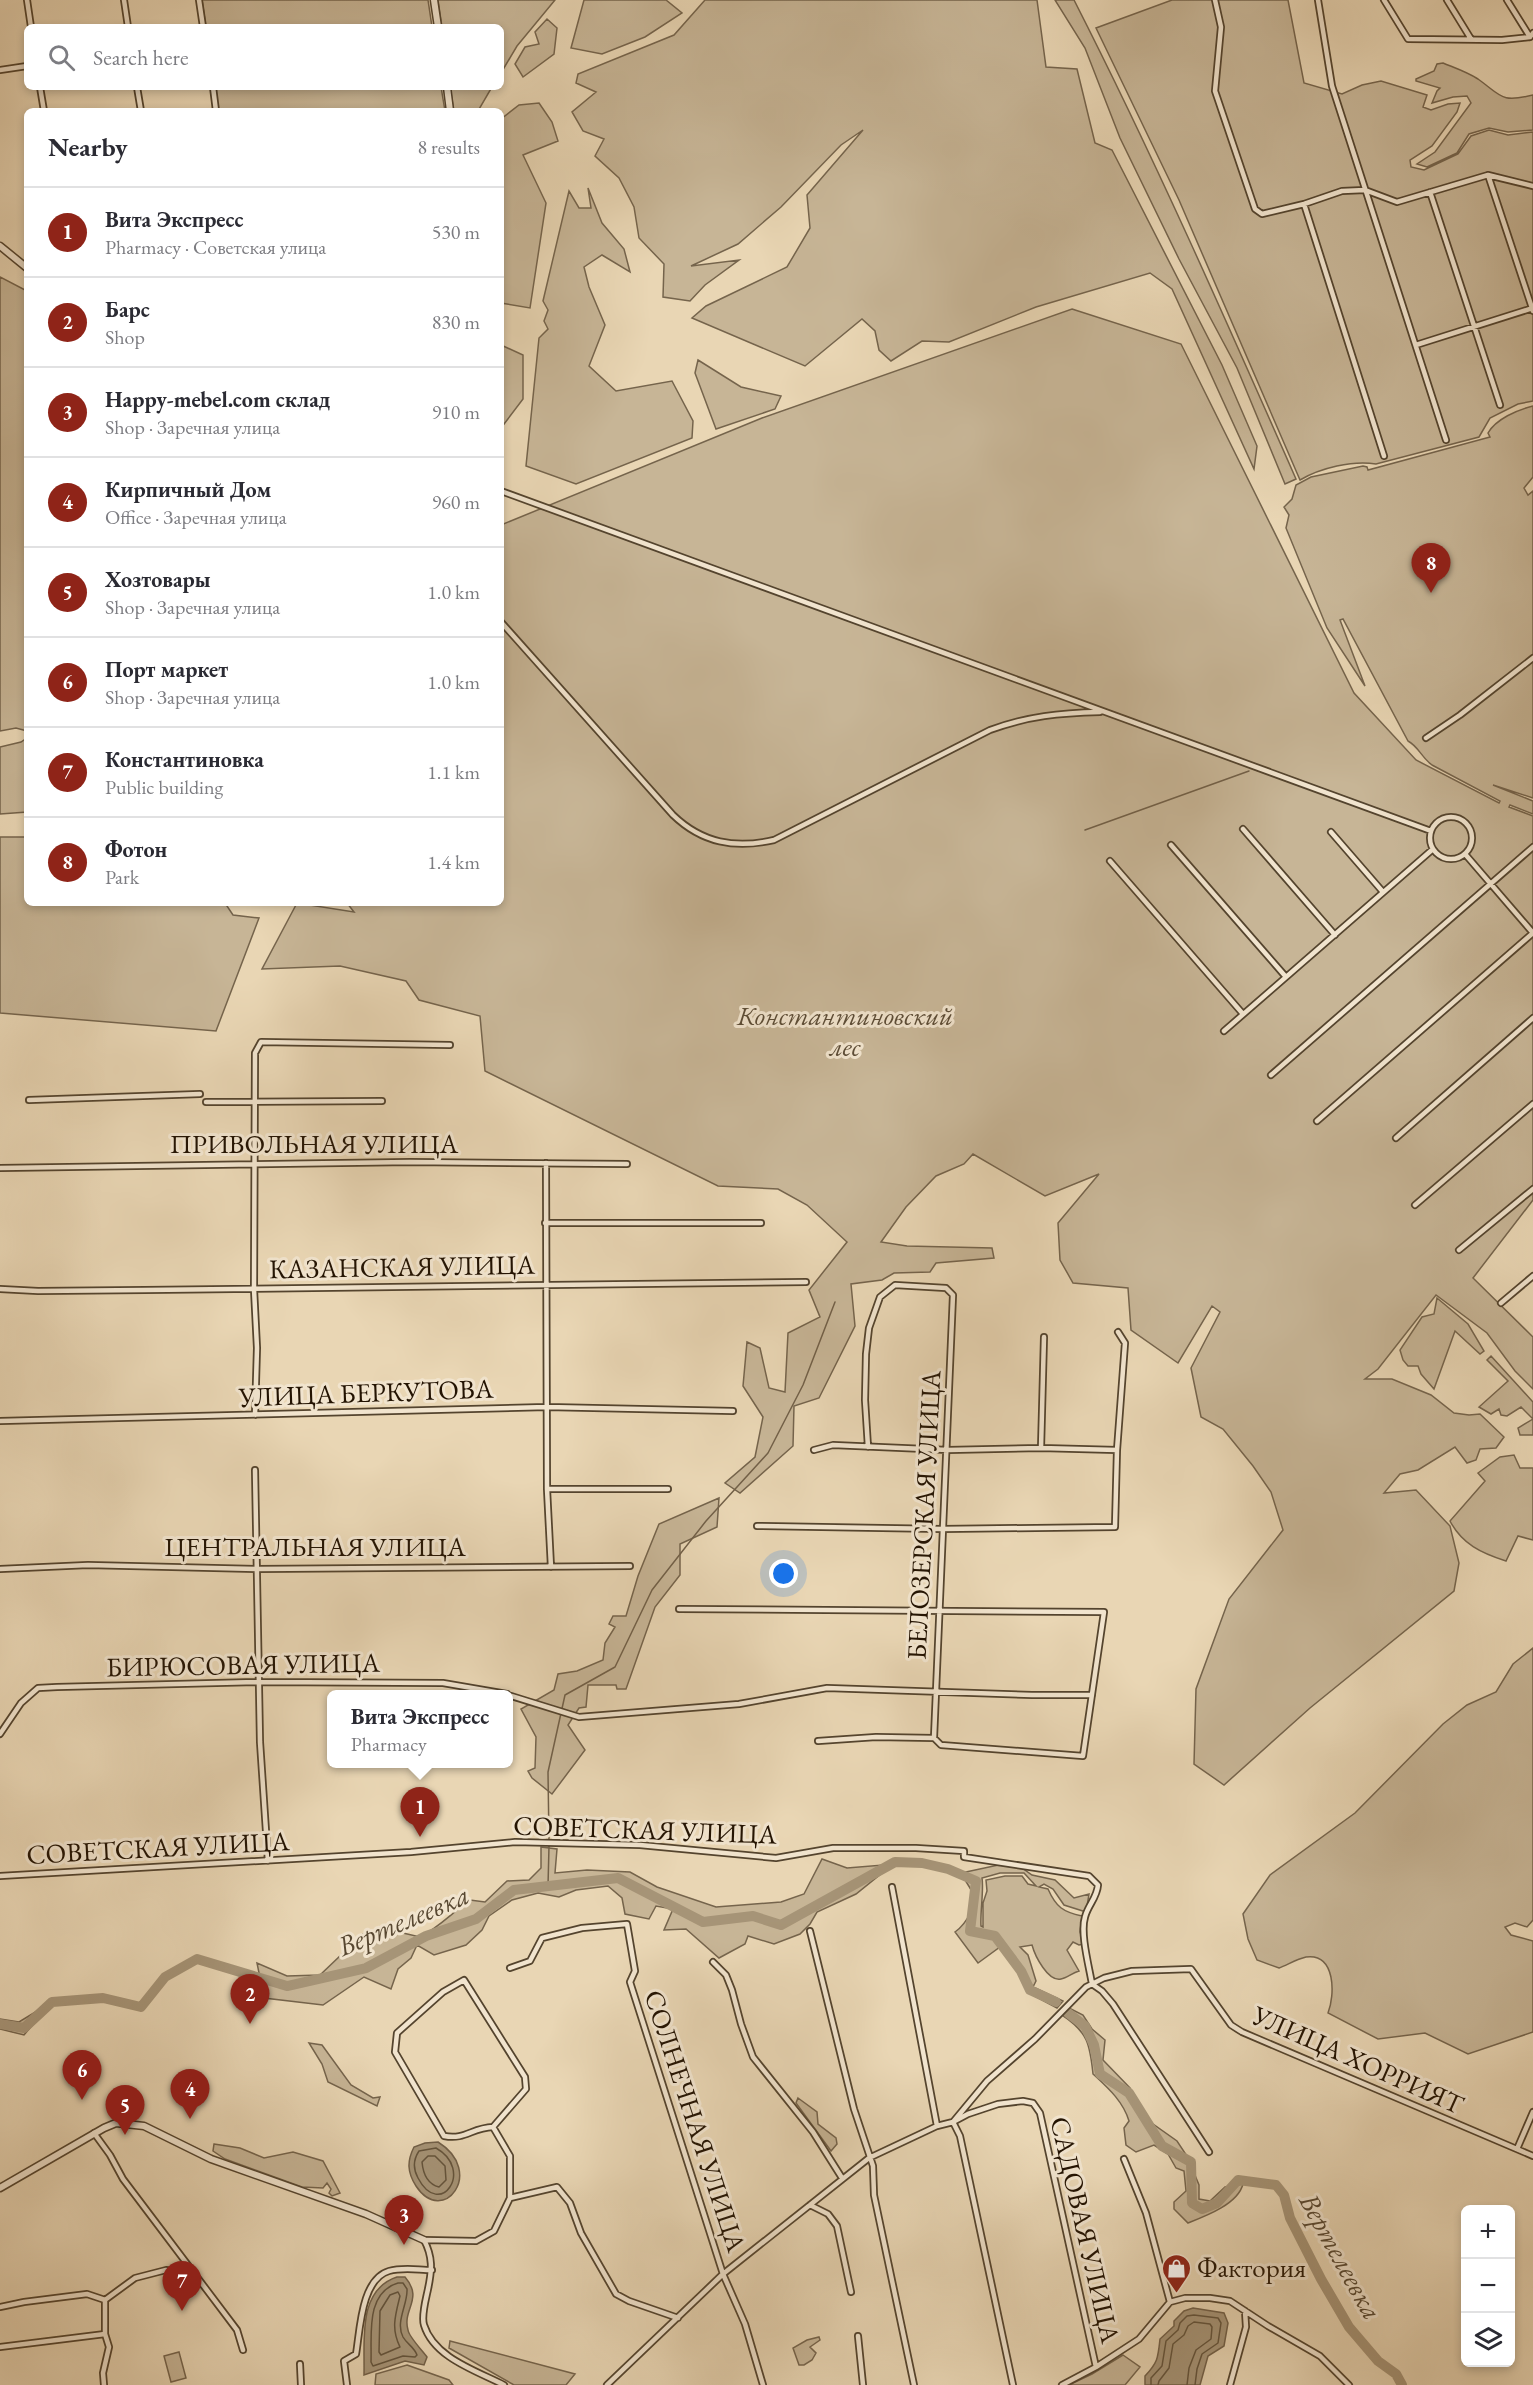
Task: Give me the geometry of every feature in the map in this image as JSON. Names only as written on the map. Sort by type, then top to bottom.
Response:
[{"type":"street","points":[[27,0],[31,24]]},
{"type":"street","points":[[124,0],[128,24]]},
{"type":"street","points":[[199,0],[203,24]]},
{"type":"street","points":[[434,0],[438,24]]},
{"type":"street","points":[[1215,0],[1221,27],[1215,91],[1255,209],[1262,214],[1304,204],[1342,191],[1365,190],[1397,201],[1488,175],[1533,186]]},
{"type":"street","points":[[1318,0],[1332,86],[1446,440]]},
{"type":"street","points":[[1384,0],[1408,39],[1502,40],[1531,35],[1507,0]]},
{"type":"street","points":[[1447,0],[1471,39]]},
{"type":"street","points":[[0,70],[24,66]]},
{"type":"street","points":[[40,90],[44,108]]},
{"type":"street","points":[[138,90],[140,108]]},
{"type":"street","points":[[213,90],[216,108]]},
{"type":"street","points":[[447,90],[450,108]]},
{"type":"street","points":[[1416,345],[1533,309],[1488,175]]},
{"type":"street","points":[[1430,192],[1500,405]]},
{"type":"street","points":[[1304,204],[1384,456]]},
{"type":"street","points":[[0,246],[24,266]]},
{"type":"street","points":[[504,492],[1431,831]]},
{"type":"street","points":[[504,625],[673,815],[688,830],[712,840],[756,844],[774,840],[990,730],[1019,720],[1046,715],[1104,712]]},
{"type":"street","points":[[1426,738],[1460,715],[1533,658]]},
{"type":"street","points":[[1444,818],[1456,818],[1462,820],[1470,830],[1472,842],[1465,854],[1452,859],[1445,858],[1433,849],[1431,831],[1438,821],[1444,818]]},
{"type":"street","points":[[1243,829],[1335,935]]},
{"type":"street","points":[[1330,832],[1383,892]]},
{"type":"street","points":[[1171,845],[1286,977]]},
{"type":"street","points":[[1272,1075],[1533,847]]},
{"type":"street","points":[[1224,1031],[1433,849]]},
{"type":"street","points":[[1317,1121],[1533,933],[1465,854]]},
{"type":"street","points":[[1110,861],[1243,1014]]},
{"type":"street","points":[[1396,1138],[1533,1018]]},
{"type":"street","points":[[255,1415],[257,1348],[254,1289],[255,1053],[261,1042],[450,1045]]},
{"type":"street","points":[[28,1100],[200,1094]]},
{"type":"street","points":[[206,1102],[382,1101]]},
{"type":"street","points":[[1415,1205],[1533,1104]]},
{"type":"street","name":"ПРИВОЛЬНАЯ УЛИЦА","points":[[0,1168],[406,1162],[627,1164]]},
{"type":"street","points":[[546,1163],[547,1489],[551,1567]]},
{"type":"street","points":[[1459,1250],[1533,1189]]},
{"type":"street","points":[[545,1223],[761,1223]]},
{"type":"street","points":[[1501,1303],[1533,1276]]},
{"type":"street","name":"КАЗАНСКАЯ УЛИЦА","points":[[0,1289],[38,1291],[806,1282]]},
{"type":"street","name":"БЕЛОЗЕРСКАЯ УЛИЦА","points":[[868,1447],[865,1400],[866,1354],[869,1328],[880,1297],[895,1285],[946,1288],[953,1295],[934,1738]]},
{"type":"street","points":[[757,1526],[942,1529],[1115,1527],[1117,1450],[1125,1343],[1118,1332]]},
{"type":"street","points":[[1041,1448],[1044,1336]]},
{"type":"street","name":"УЛИЦА БЕРКУТОВА","points":[[0,1421],[547,1407],[733,1411]]},
{"type":"street","points":[[814,1450],[833,1445],[948,1450],[1041,1448],[1117,1450]]},
{"type":"street","points":[[255,1470],[260,1742],[268,1861]]},
{"type":"street","points":[[547,1489],[668,1489]]},
{"type":"street","name":"ЦЕНТРАЛЬНАЯ УЛИЦА","points":[[0,1569],[88,1565],[258,1569],[630,1566]]},
{"type":"street","points":[[679,1609],[1104,1612],[1083,1756],[941,1744],[934,1738],[876,1737],[818,1741]]},
{"type":"street","name":"БИРЮСОВАЯ УЛИЦА","points":[[0,1734],[21,1702],[38,1689],[260,1682],[443,1683],[481,1690]]},
{"type":"street","name":"БИРЮСОВАЯ УЛИЦА","points":[[513,1697],[579,1717],[739,1704],[827,1688],[1092,1695]]},
{"type":"street","name":"СОВЕТСКАЯ УЛИЦА","points":[[0,1876],[411,1852],[515,1842],[639,1845],[776,1858],[833,1848],[916,1848],[964,1851],[964,1857],[1089,1876],[1098,1886],[1085,1917],[1084,1930],[1092,1984]]},
{"type":"street","points":[[892,1887],[937,2126]]},
{"type":"street","name":"СОЛНЕЧНАЯ УЛИЦА","points":[[510,1968],[530,1961],[542,1938],[582,1928],[627,1924],[635,1971],[630,1982],[723,2274],[745,2324],[764,2385]]},
{"type":"street","points":[[810,1931],[854,2109],[873,2166],[874,2195],[914,2385]]},
{"type":"street","points":[[714,1962],[726,1975],[753,2057],[813,2132],[842,2178]]},
{"type":"street","name":"УЛИЦА ХОРРИЯТ","points":[[1092,1984],[1104,1978],[1132,1971],[1191,1969],[1231,2025],[1242,2032],[1533,2156]]},
{"type":"street","points":[[464,1980],[525,2077],[526,2089],[522,2096],[493,2127],[481,2128],[459,2138],[444,2136],[395,2052],[397,2033],[443,1992],[464,1980]]},
{"type":"street","points":[[607,2385],[723,2274],[842,2178],[869,2158],[937,2126],[953,2121],[987,2081],[1035,2039],[1077,1995],[1092,1984],[1102,1991],[1113,2004],[1209,2152]]},
{"type":"street","name":"САДОВАЯ УЛИЦА","points":[[953,2121],[998,2104],[1023,2101],[1032,2103],[1040,2113],[1096,2367]]},
{"type":"street","points":[[1517,2149],[1533,2112]]},
{"type":"street","points":[[953,2121],[960,2136],[1013,2385]]},
{"type":"street","points":[[0,2187],[94,2133],[116,2124],[133,2123],[211,2158],[366,2214],[424,2240],[476,2241],[494,2230],[510,2198],[510,2156],[493,2127]]},
{"type":"street","points":[[94,2133],[110,2155],[123,2179],[237,2330],[243,2350]]},
{"type":"street","points":[[1124,2159],[1146,2213],[1170,2302]]},
{"type":"street","points":[[510,2198],[557,2187],[570,2203],[581,2233],[616,2294],[628,2301],[678,2318]]},
{"type":"street","points":[[810,2205],[828,2214],[837,2226],[851,2292]]},
{"type":"street","points":[[424,2240],[431,2254],[432,2271],[423,2324],[433,2342],[450,2358],[504,2385]]},
{"type":"street","points":[[105,2300],[135,2278],[166,2270],[180,2272],[189,2267]]},
{"type":"street","points":[[347,2385],[344,2361],[356,2354],[365,2299],[375,2283],[387,2271],[407,2269],[432,2271]]},
{"type":"street","points":[[0,2307],[87,2294],[105,2300]]},
{"type":"street","points":[[1062,2385],[1096,2367],[1139,2339],[1170,2302],[1185,2298],[1230,2301],[1320,2356],[1349,2385]]},
{"type":"street","points":[[104,2385],[103,2373],[109,2347],[105,2334],[105,2300]]},
{"type":"street","points":[[1230,2385],[1246,2327],[1245,2311]]},
{"type":"street","points":[[0,2347],[105,2334]]},
{"type":"street","points":[[858,2336],[863,2385]]},
{"type":"street","points":[[300,2364],[301,2385]]},
{"type":"green space","points":[[202,0],[428,0],[432,24],[206,24]]},
{"type":"green space","points":[[438,0],[555,0],[517,46],[504,68],[504,24],[442,24]]},
{"type":"green space","points":[[584,0],[666,0],[682,13],[645,37],[602,54],[571,48]]},
{"type":"green space","points":[[705,0],[1037,0],[1046,67],[1077,69],[1095,143],[1112,150],[1222,365],[1257,446],[1254,469],[1172,289],[1150,273],[1036,307],[949,342],[922,341],[891,361],[879,350],[875,331],[862,319],[805,366],[692,318],[706,306],[787,267],[810,228],[807,195],[863,130],[841,145],[781,207],[738,244],[691,266],[739,260],[705,285],[690,301],[663,297],[664,264],[639,238],[634,207],[619,178],[595,156],[604,139],[583,131],[572,112],[596,92],[576,83],[578,74],[674,35]]},
{"type":"green space","points":[[1055,0],[1074,0],[1104,59],[1216,298],[1296,479],[1285,484],[1237,368],[1179,259],[1120,138],[1085,48]]},
{"type":"green space","points":[[1172,0],[1288,0],[1304,83],[1342,94],[1362,85],[1381,81],[1427,95],[1423,107],[1431,110],[1448,104],[1460,103],[1457,112],[1432,146],[1410,160],[1411,167],[1424,170],[1458,154],[1471,136],[1489,130],[1508,135],[1533,132],[1533,401],[1518,404],[1490,418],[1479,437],[1376,464],[1357,463],[1337,466],[1300,480],[1179,200],[1096,28]]},
{"type":"green space","points":[[547,19],[557,28],[554,54],[523,77],[515,64],[525,47],[539,44],[535,32]]},
{"type":"green space","points":[[1443,63],[1478,79],[1497,94],[1507,98],[1533,95],[1533,130],[1508,132],[1489,128],[1469,134],[1457,153],[1427,167],[1417,164],[1435,152],[1471,103],[1467,96],[1432,103],[1440,88],[1416,81],[1434,71],[1437,64]]},
{"type":"green space","points":[[215,90],[442,90],[444,108],[218,108]]},
{"type":"green space","points":[[450,90],[490,90],[480,108],[454,108]]},
{"type":"green space","points":[[539,103],[552,122],[558,141],[523,155],[546,203],[530,308],[504,304],[504,117],[519,105]]},
{"type":"green space","points":[[588,188],[602,223],[624,249],[630,272],[602,255],[584,267],[589,287],[605,325],[589,366],[616,391],[672,381],[693,421],[692,438],[576,484],[526,466],[539,338],[548,329],[544,321],[548,310],[543,301],[569,191],[579,208],[591,208]]},
{"type":"green space","points":[[0,277],[24,289],[24,730],[16,728],[0,731]]},
{"type":"green space","name":"Константиновский лес","points":[[1072,309],[1181,344],[1354,693],[1416,760],[1499,803],[1500,801],[1432,765],[1408,741],[1343,619],[1340,620],[1365,686],[1327,628],[1286,528],[1289,515],[1284,507],[1292,499],[1296,485],[1311,477],[1363,466],[1368,470],[1490,437],[1488,433],[1502,419],[1533,406],[1533,477],[1524,488],[1528,495],[1533,491],[1533,798],[1493,785],[1533,801],[1533,814],[1510,805],[1509,807],[1533,816],[1533,1200],[1473,1278],[1533,1337],[1533,1389],[1515,1371],[1487,1333],[1436,1295],[1378,1369],[1365,1379],[1392,1379],[1431,1395],[1454,1413],[1480,1414],[1504,1437],[1496,1448],[1480,1449],[1476,1460],[1467,1463],[1455,1447],[1418,1470],[1400,1474],[1384,1493],[1416,1490],[1450,1526],[1459,1563],[1454,1591],[1310,1708],[1224,1785],[1194,1764],[1196,1689],[1229,1599],[1283,1530],[1271,1492],[1253,1466],[1223,1429],[1201,1417],[1191,1368],[1220,1312],[1212,1306],[1178,1363],[1131,1330],[1128,1288],[1073,1283],[1060,1260],[1058,1223],[1099,1174],[1045,1196],[973,1154],[964,1164],[936,1176],[906,1207],[881,1242],[907,1246],[992,1248],[994,1258],[936,1263],[930,1272],[894,1273],[882,1280],[851,1284],[855,1326],[819,1398],[794,1406],[793,1446],[740,1493],[725,1483],[755,1457],[763,1417],[743,1386],[747,1342],[760,1348],[769,1388],[785,1392],[788,1333],[820,1317],[809,1290],[847,1242],[807,1205],[778,1189],[718,1186],[485,1071],[480,1016],[419,1000],[406,981],[340,966],[262,969],[295,906],[316,906],[354,912],[349,906],[504,906],[504,524],[762,418]]},
{"type":"green space","points":[[504,346],[523,355],[523,399],[504,424]]},
{"type":"green space","points":[[698,360],[741,387],[781,396],[775,409],[716,429],[695,373]]},
{"type":"green space","points":[[24,740],[24,812],[0,814],[0,747]]},
{"type":"green space","points":[[0,837],[24,837],[24,906],[227,906],[233,915],[259,918],[216,1031],[0,1013]]},
{"type":"green space","points":[[1437,1298],[1468,1324],[1484,1351],[1480,1354],[1455,1331],[1434,1389],[1421,1374],[1418,1366],[1408,1366],[1400,1350],[1422,1317],[1434,1314]]},
{"type":"green space","points":[[1491,1356],[1533,1402],[1533,1419],[1521,1407],[1507,1416],[1501,1415],[1499,1409],[1491,1414],[1479,1407],[1508,1381],[1487,1360]]},
{"type":"green space","points":[[1533,1419],[1533,1435],[1520,1435],[1518,1428]]},
{"type":"green space","points":[[1514,1455],[1520,1468],[1533,1468],[1533,1540],[1518,1536],[1506,1561],[1488,1555],[1466,1542],[1450,1521],[1485,1481],[1478,1473],[1500,1457]]},
{"type":"green space","points":[[719,1498],[717,1527],[680,1544],[680,1575],[655,1607],[626,1689],[617,1689],[616,1685],[588,1685],[586,1707],[579,1708],[568,1725],[585,1750],[552,1794],[532,1778],[528,1771],[535,1768],[536,1737],[521,1709],[554,1690],[558,1674],[577,1671],[603,1660],[605,1643],[615,1627],[609,1624],[613,1616],[626,1616],[638,1576],[659,1524]]},
{"type":"green space","points":[[1533,1648],[1533,1920],[1527,1927],[1515,1923],[1505,1927],[1511,1935],[1533,1941],[1533,2032],[1468,2054],[1425,2033],[1378,2039],[1328,2013],[1332,1986],[1328,1968],[1323,1962],[1316,1958],[1306,1957],[1279,1968],[1257,1960],[1248,1939],[1243,1914],[1270,1875],[1355,1813],[1443,1724],[1467,1705],[1496,1692],[1513,1664]]},
{"type":"green space","points":[[541,1847],[557,1849],[555,1873],[587,1870],[630,1872],[657,1887],[716,1907],[781,1902],[804,1894],[822,1859],[847,1868],[883,1865],[882,1873],[856,1894],[817,1912],[800,1934],[774,1944],[748,1936],[745,1944],[719,1958],[686,1929],[664,1930],[673,1909],[656,1906],[649,1919],[625,1914],[622,1898],[608,1886],[576,1890],[559,1897],[538,1893],[512,1900],[489,1916],[482,1930],[466,1945],[434,1955],[417,1945],[411,1958],[398,1969],[391,1989],[364,1977],[323,2005],[264,1998],[257,1963],[287,1976],[320,1975],[363,1934],[403,1933],[420,1937],[470,1900],[485,1902],[507,1881],[529,1880],[541,1868]]},
{"type":"green space","points":[[1003,1864],[1022,1868],[1032,1875],[1055,1880],[1074,1898],[1089,1894],[1086,1912],[1064,1905],[1053,1889],[1044,1884],[1039,1887],[1048,1889],[1061,1908],[1082,1916],[1080,1932],[1084,1944],[1079,1945],[1073,1942],[1067,1950],[1079,1971],[1056,1979],[1043,1967],[1032,1945],[1020,1947],[1028,1955],[1036,1981],[1033,1987],[1063,2001],[1057,2008],[1027,1992],[1015,1963],[1000,1947],[978,1963],[955,1932],[967,1919],[973,1901],[971,1890],[961,1873]],"holes":[[[1000,1873],[1024,1873],[1036,1886],[1028,1884],[1022,1876],[1005,1876],[986,1880],[983,1927],[981,1926],[982,1878]]]},
{"type":"green space","points":[[52,2002],[24,2035],[0,2029],[0,2019],[19,2022]]},
{"type":"green space","points":[[1067,2007],[1083,2015],[1092,2029],[1105,2040],[1103,2060],[1130,2088],[1146,2119],[1177,2141],[1187,2156],[1199,2185],[1199,2199],[1210,2201],[1225,2187],[1243,2184],[1235,2198],[1212,2213],[1188,2223],[1174,2209],[1174,2202],[1186,2191],[1184,2171],[1176,2168],[1168,2154],[1154,2145],[1136,2152],[1126,2145],[1124,2128],[1129,2121],[1114,2095],[1093,2074],[1091,2055],[1086,2040],[1077,2027],[1062,2015]]},
{"type":"green space","points":[[309,2043],[322,2045],[351,2085],[373,2098],[380,2097],[377,2106],[328,2082],[322,2064]]},
{"type":"green space","points":[[798,2098],[817,2112],[818,2124],[836,2138],[837,2144],[831,2151],[796,2103]]},
{"type":"green space","points":[[214,2144],[240,2148],[264,2158],[293,2152],[323,2161],[340,2193],[332,2196],[327,2183],[323,2188],[302,2187],[225,2159],[213,2151]]},
{"type":"green space","points":[[819,2337],[820,2340],[810,2347],[816,2353],[812,2360],[799,2365],[793,2348],[807,2340]]},
{"type":"green space","points":[[450,2341],[575,2374],[566,2385],[514,2385],[449,2348]]},
{"type":"green space","points":[[179,2352],[186,2378],[171,2382],[164,2356]]},
{"type":"green space","points":[[1123,2355],[1140,2367],[1125,2385],[1069,2385],[1092,2374]]},
{"type":"green space","points":[[407,2365],[449,2380],[453,2385],[375,2385],[376,2374]]},
{"type":"water","points":[[438,2142],[452,2154],[459,2167],[459,2180],[455,2191],[447,2198],[438,2201],[427,2197],[416,2186],[409,2166],[414,2147]]},
{"type":"water","points":[[397,2277],[405,2277],[413,2292],[407,2323],[408,2330],[427,2357],[424,2365],[405,2361],[364,2375],[364,2332],[369,2305],[375,2293],[384,2284]]},
{"type":"water","points":[[1193,2308],[1224,2313],[1228,2323],[1224,2346],[1208,2356],[1200,2385],[1145,2385],[1145,2376],[1157,2359],[1160,2339],[1174,2326],[1174,2321],[1184,2311]]},
{"type":"waterway","points":[[1085,830],[1249,771]]},
{"type":"waterway","points":[[549,1841],[548,1772],[565,1695],[615,1667],[652,1590],[706,1521],[768,1453],[803,1385],[835,1302]]},
{"type":"waterway","points":[[548,1886],[549,1846]]},
{"type":"waterway","name":"Вертелеевка","points":[[0,2024],[24,2028],[52,2002],[103,1998],[141,2007],[165,1977],[197,1959],[287,1986],[366,1968],[426,1936],[476,1919],[514,1890],[618,1878],[703,1922],[753,1916],[781,1925],[895,1862],[922,1863],[948,1869],[976,1881],[970,1931],[995,1936],[1021,1971],[1030,1990],[1056,2002]]},
{"type":"waterway","name":"Вертелеевка","points":[[1068,2013],[1085,2026],[1094,2045],[1100,2074],[1129,2093],[1162,2146],[1191,2162],[1192,2203],[1202,2209],[1217,2203],[1238,2180],[1276,2185],[1284,2195],[1290,2218],[1321,2279],[1349,2327],[1378,2361],[1396,2374],[1402,2385]]},
{"type":"place","name":"Фотон","points":[[1431,593]]},
{"type":"place","name":"Вита Экспресс","points":[[420,1837]]},
{"type":"place","name":"Барс","points":[[250,2024]]},
{"type":"place","name":"Порт маркет","points":[[82,2100]]},
{"type":"place","name":"Кирпичный Дом","points":[[190,2119]]},
{"type":"place","name":"Хозтовары","points":[[125,2135]]},
{"type":"place","name":"Happy-mebel.com склад","points":[[404,2245]]},
{"type":"place","name":"Фактория","points":[[1176,2294]]},
{"type":"place","name":"Константиновка","points":[[182,2311]]}]
